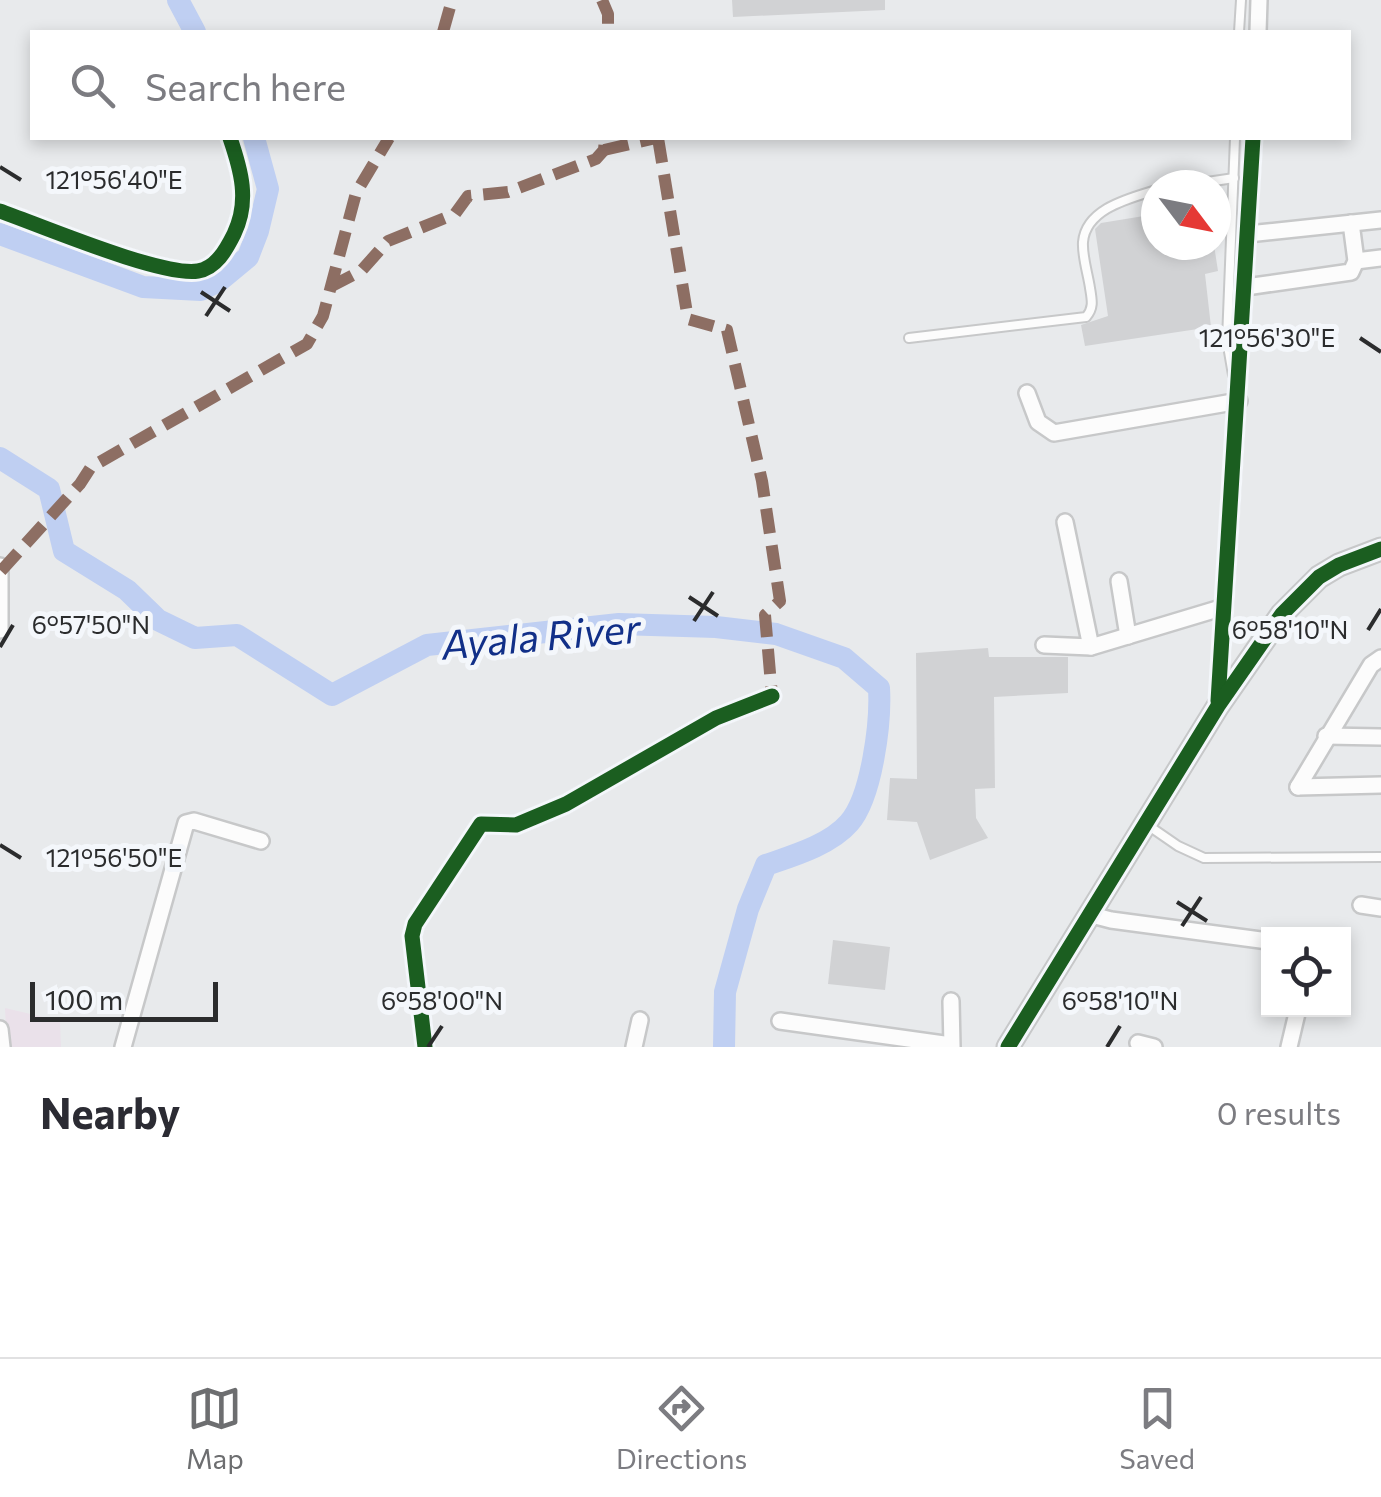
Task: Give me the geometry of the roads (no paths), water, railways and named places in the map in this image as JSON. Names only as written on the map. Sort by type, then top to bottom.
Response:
[{"type":"street","points":[[1258,30],[1260,0]]},
{"type":"street","points":[[0,211],[143,262],[200,271],[211,266],[225,250],[241,215],[243,190],[230,140]]},
{"type":"street","points":[[1218,706],[1253,140]]},
{"type":"street","points":[[1248,234],[1381,220]]},
{"type":"street","points":[[1246,287],[1351,272],[1356,261],[1352,224]]},
{"type":"street","points":[[1356,261],[1381,258]]},
{"type":"street","points":[[1026,393],[1038,422],[1054,433],[1239,397]]},
{"type":"street","points":[[1065,522],[1091,647]]},
{"type":"street","points":[[1008,1047],[1218,706],[1299,594],[1339,565],[1381,548]]},
{"type":"street","points":[[0,566],[0,630]]},
{"type":"street","points":[[1119,581],[1128,636]]},
{"type":"street","points":[[1044,645],[1091,647],[1224,606]]},
{"type":"street","points":[[1381,658],[1371,665],[1298,787],[1381,785]]},
{"type":"street","points":[[425,1047],[412,936],[414,924],[480,824],[516,825],[566,804],[716,718],[772,696]]},
{"type":"street","points":[[1326,736],[1381,737]]},
{"type":"street","points":[[123,1047],[186,823],[194,821],[261,841]]},
{"type":"street","points":[[1361,904],[1381,908]]},
{"type":"street","points":[[1088,914],[1261,939]]},
{"type":"street","points":[[780,1021],[952,1046],[951,1001]]},
{"type":"street","points":[[1289,1047],[1296,1017]]},
{"type":"street","points":[[634,1047],[640,1020]]},
{"type":"street","points":[[0,1028],[2,1047]]},
{"type":"lane","points":[[1240,30],[1241,0]]},
{"type":"lane","points":[[1235,140],[1227,340],[1239,397]]},
{"type":"lane","points":[[910,338],[1086,317],[1092,307],[1083,240],[1088,227],[1104,210],[1141,194]]},
{"type":"lane","points":[[1145,823],[1204,858],[1381,856]]},
{"type":"waterway","name":"Ayala River","points":[[178,0],[194,30]]},
{"type":"waterway","name":"Ayala River","points":[[0,234],[143,287],[201,290],[248,257],[258,231],[268,189],[255,140]]},
{"type":"waterway","name":"Ayala River","points":[[0,458],[49,489],[64,551],[127,590],[158,620],[195,638],[237,635],[332,695],[427,645],[619,624],[716,627],[776,634],[844,658],[879,688],[876,739],[864,796],[849,823],[832,838],[766,865],[748,909],[725,992],[724,1047]]}]
